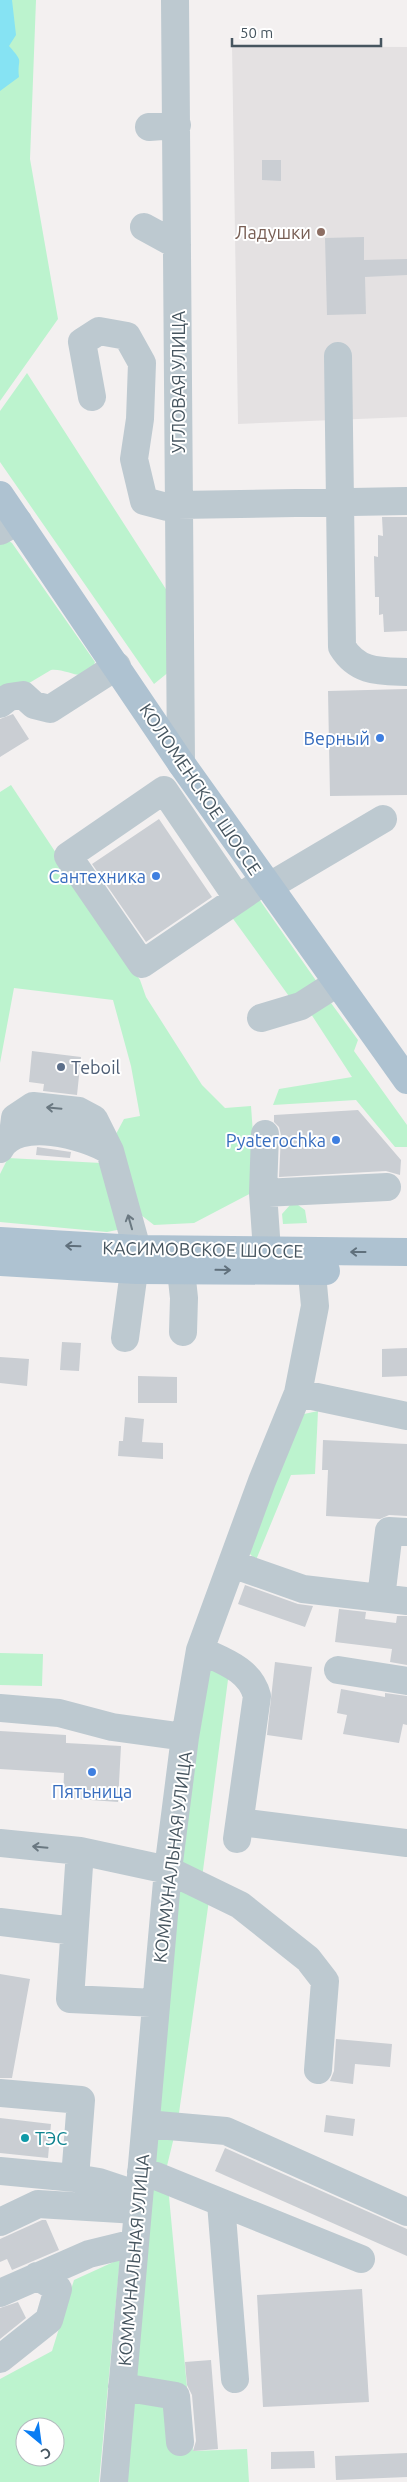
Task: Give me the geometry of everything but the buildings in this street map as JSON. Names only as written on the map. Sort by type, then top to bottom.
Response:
[{"type":"main road","name":"КОЛОМЕНСКОЕ ШОССЕ","points":[[0,495],[9,526],[117,666],[181,763],[407,1079]]},
{"type":"main road","name":"КАСИМОВСКОЕ ШОССЕ","points":[[0,1241],[137,1259],[181,1270],[407,1252]]},
{"type":"main road","name":"КАСИМОВСКОЕ ШОССЕ","points":[[0,1262],[137,1259],[267,1251],[310,1261],[407,1270]]},
{"type":"street","name":"УГЛОВАЯ УЛИЦА","points":[[175,0],[181,763]]},
{"type":"street","points":[[149,127],[177,125]]},
{"type":"street","points":[[144,227],[177,245]]},
{"type":"street","points":[[92,397],[82,342],[99,331],[127,336],[142,363],[140,420],[134,459],[144,501],[167,507],[178,505],[407,501]]},
{"type":"street","points":[[338,356],[342,647],[348,656],[364,668],[372,671],[407,672]]},
{"type":"street","points":[[1,701],[23,695],[34,705],[50,708],[117,666]]},
{"type":"street","points":[[238,899],[164,790],[68,856],[142,964],[238,899],[383,819]]},
{"type":"street","points":[[261,1018],[301,1006],[337,983]]},
{"type":"street","points":[[7,1142],[24,1131],[68,1134],[97,1143],[110,1151],[137,1259],[125,1338]]},
{"type":"street","points":[[265,1134],[263,1193],[267,1251]]},
{"type":"street","points":[[263,1193],[387,1187]]},
{"type":"street","name":"КОММУНАЛЬНАЯ УЛИЦА","points":[[114,2482],[168,1870],[185,1737],[200,1650],[226,1606],[232,1564],[298,1393],[315,1306],[310,1261]]},
{"type":"street","points":[[181,1270],[184,1298],[182,1332]]},
{"type":"street","points":[[298,1393],[407,1416]]},
{"type":"street","points":[[232,1564],[303,1590],[394,1600],[389,1531],[407,1532]]},
{"type":"street","points":[[200,1650],[244,1674],[254,1685],[257,1696],[239,1831],[407,1843]]},
{"type":"street","points":[[338,1670],[407,1680]]},
{"type":"street","points":[[0,1708],[58,1713],[112,1728],[185,1737]]},
{"type":"street","points":[[0,1843],[80,1850],[168,1870],[240,1905],[308,1959],[325,1981],[318,2070]]},
{"type":"street","points":[[80,1850],[70,1998],[156,2003]]},
{"type":"street","points":[[0,1922],[74,1931]]},
{"type":"street","points":[[0,2093],[81,2100],[76,2178]]},
{"type":"street","points":[[146,2124],[226,2131],[407,2212]]},
{"type":"street","points":[[0,2171],[76,2178],[139,2192]]},
{"type":"street","points":[[0,2222],[38,2204],[139,2192],[156,2176],[361,2259]]},
{"type":"street","points":[[221,2203],[235,2379]]},
{"type":"street","points":[[0,2293],[89,2254],[134,2243]]},
{"type":"street","points":[[0,2359],[49,2320],[58,2289],[37,2276]]},
{"type":"street","points":[[122,2387],[176,2396],[180,2442]]},
{"type":"shaded area","name":"Ладушки","points":[[232,46],[407,47],[407,417],[238,424]]},
{"type":"green space","points":[[0,0],[36,0],[30,159],[58,319],[0,401]]},
{"type":"green space","points":[[27,373],[171,597],[170,671],[154,684],[0,462],[0,411]]},
{"type":"green space","points":[[0,535],[12,543],[95,662],[87,674],[77,675],[51,670],[4,698],[0,692]]},
{"type":"green space","points":[[11,785],[140,980],[146,997],[202,1085],[225,1108],[251,1106],[257,1190],[194,1223],[154,1225],[141,1215],[116,1134],[124,1119],[140,1116],[131,1066],[113,1000],[14,988],[0,1063],[0,792]]},
{"type":"green space","points":[[259,899],[317,982],[291,999],[231,916]]},
{"type":"green space","points":[[331,1003],[358,1040],[354,1051],[407,1125],[407,1147],[395,1147],[356,1100],[273,1105],[279,1089],[352,1077],[311,1014]]},
{"type":"green space","points":[[8,1158],[101,1163],[127,1228],[107,1232],[0,1222],[0,1174]]},
{"type":"green space","points":[[290,1205],[298,1205],[305,1210],[307,1223],[283,1224],[282,1214]]},
{"type":"green space","points":[[318,1411],[315,1474],[291,1475],[256,1560],[249,1553],[249,1543],[304,1414]]},
{"type":"green space","points":[[0,1653],[43,1654],[42,1686],[0,1685]]},
{"type":"green space","points":[[210,1668],[229,1672],[202,1878],[178,1860]]},
{"type":"green space","points":[[178,1887],[209,1900],[179,2113],[162,2118],[154,2107]]},
{"type":"green space","points":[[175,2133],[166,2170],[155,2161],[153,2153],[154,2138]]},
{"type":"green space","points":[[168,2186],[193,2451],[247,2449],[249,2482],[122,2482],[150,2189]]},
{"type":"green space","points":[[120,2259],[99,2482],[0,2482],[0,2379],[52,2351],[74,2280]]},
{"type":"water","points":[[0,0],[12,0],[16,35],[9,46],[19,58],[19,77],[0,91]]},
{"type":"place","name":"Ладушки","points":[[321,232]]},
{"type":"place","name":"Верный","points":[[380,738]]},
{"type":"place","name":"Сантехника","points":[[156,876]]},
{"type":"place","name":"Teboil","points":[[61,1067]]},
{"type":"place","name":"Pyaterochka","points":[[336,1140]]},
{"type":"place","name":"Пятьница","points":[[92,1772]]},
{"type":"place","name":"ТЭС","points":[[25,2138]]}]
